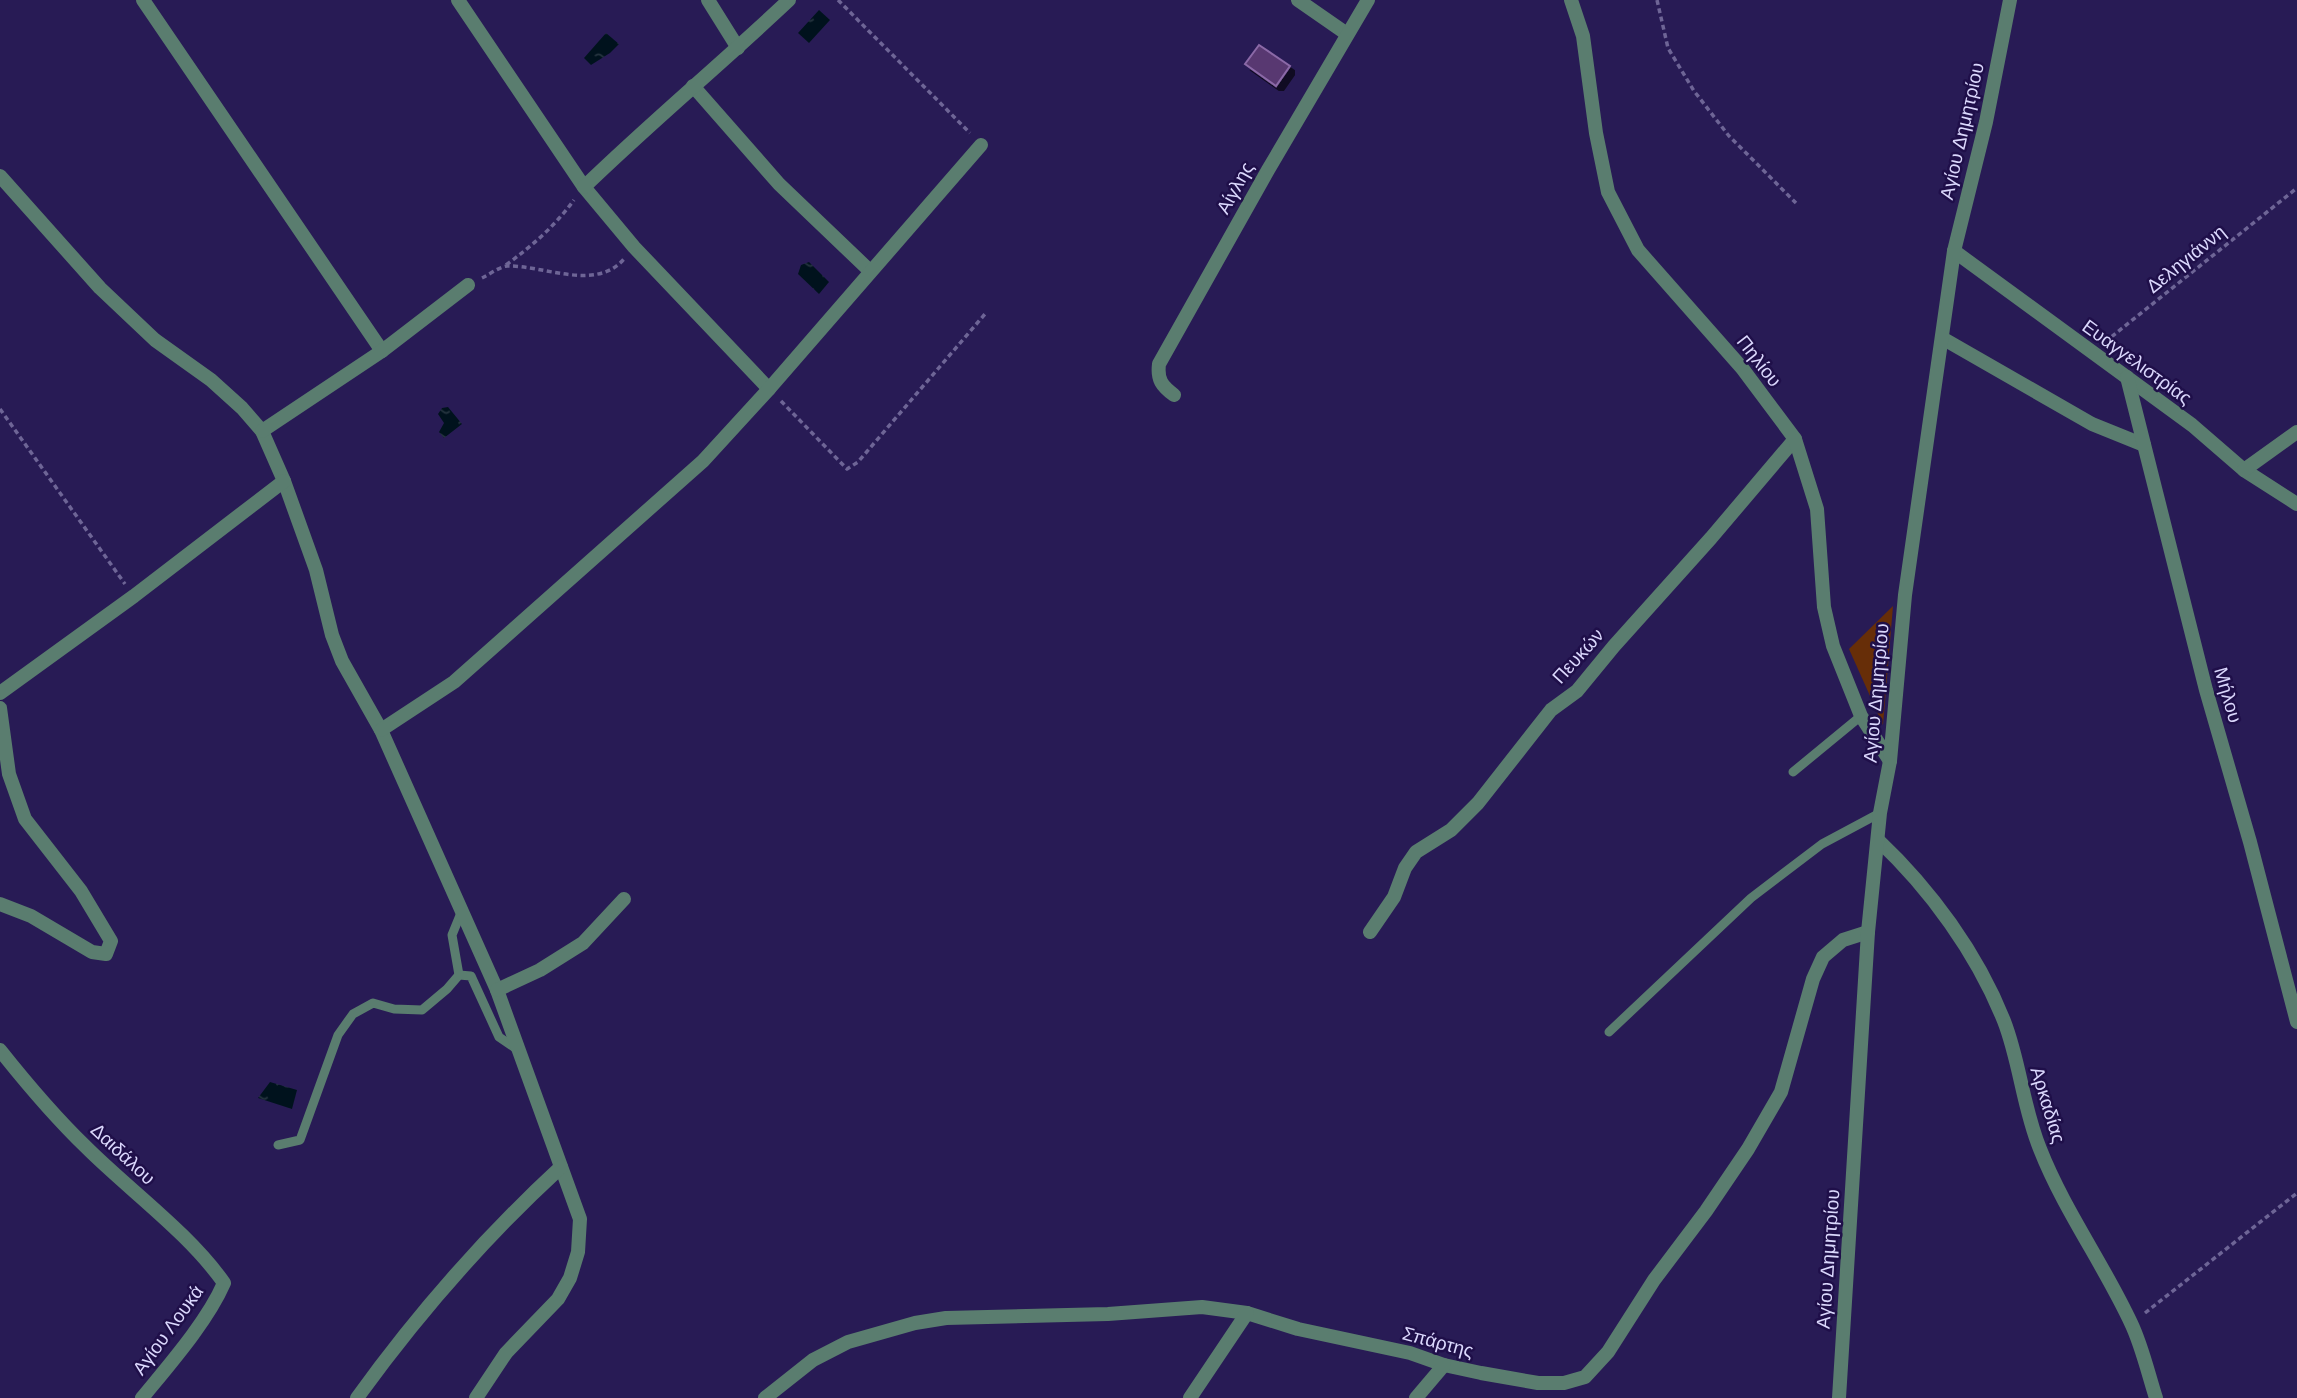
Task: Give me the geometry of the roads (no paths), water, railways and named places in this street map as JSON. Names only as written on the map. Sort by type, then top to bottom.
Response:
[{"type":"street","points":[[142,0],[382,351]]},
{"type":"street","points":[[458,0],[584,187],[634,247],[769,389]]},
{"type":"street","points":[[708,0],[738,48]]},
{"type":"street","points":[[584,187],[789,0]]},
{"type":"street","points":[[1298,0],[1348,34]]},
{"type":"street","name":"Αίγλης","points":[[1174,395],[1162,386],[1158,375],[1159,364],[1368,0]]},
{"type":"street","name":"Πηλίου","points":[[1572,0],[1583,36],[1596,133],[1608,192],[1638,250],[1742,368],[1795,439],[1817,509],[1824,607],[1833,646],[1861,716],[1890,761]]},
{"type":"street","name":"Αγίου Δημητρίου","points":[[1839,1398],[1868,932],[1880,813],[1890,761],[1905,596],[1954,251],[1986,121],[2010,0]]},
{"type":"street","points":[[693,86],[779,184],[870,271]]},
{"type":"street","points":[[381,730],[454,682],[703,461],[981,145]]},
{"type":"street","points":[[0,176],[100,288],[155,340],[211,380],[242,408],[262,431],[284,481],[316,570],[337,648],[381,730],[497,990],[580,1219],[578,1252],[570,1278],[558,1299],[506,1353],[476,1398]]},
{"type":"street","name":"Ευαγγελιστρίας","points":[[1954,251],[2192,425],[2244,470],[2297,504]]},
{"type":"street","points":[[262,431],[382,351],[468,285]]},
{"type":"street","points":[[1942,338],[2092,424],[2144,444]]},
{"type":"street","name":"Μήλου","points":[[2127,377],[2206,690],[2250,842],[2297,1022]]},
{"type":"street","points":[[2244,470],[2297,432]]},
{"type":"street","name":"Πευκών","points":[[1370,932],[1394,897],[1405,868],[1416,852],[1451,830],[1478,803],[1551,710],[1577,691],[1795,439]]},
{"type":"street","points":[[0,693],[134,596],[284,481]]},
{"type":"street","points":[[0,708],[9,774],[25,819],[81,891],[111,940],[106,954],[92,953],[31,916],[0,904]]},
{"type":"street","name":"Αρκαδίας","points":[[1878,840],[1908,868],[1982,974],[2005,1023],[2039,1148],[2068,1209],[2131,1323],[2156,1398]]},
{"type":"street","points":[[497,990],[540,970],[583,943],[624,899]]},
{"type":"street","name":"Σπάρτης","points":[[765,1398],[813,1360],[848,1342],[915,1323],[946,1318],[1108,1314],[1202,1307],[1247,1313],[1298,1329],[1410,1353],[1444,1365],[1538,1383],[1563,1383],[1585,1377],[1608,1352],[1654,1280],[1706,1211],[1782,1093],[1813,979],[1823,957],[1843,940],[1868,932]]},
{"type":"street","name":"Δαιδάλου","points":[[0,1050],[86,1147],[215,1270],[224,1283]]},
{"type":"street","points":[[357,1398],[445,1288],[500,1225],[561,1167]]},
{"type":"street","name":"Αγίου Λουκά","points":[[142,1398],[175,1357],[219,1295],[224,1283]]},
{"type":"street","points":[[1190,1398],[1247,1313]]},
{"type":"street","points":[[1416,1398],[1444,1365]]},
{"type":"lane","points":[[1793,772],[1861,716]]},
{"type":"lane","points":[[1609,1032],[1752,898],[1822,844],[1880,813]]},
{"type":"lane","points":[[460,975],[452,934],[461,913]]},
{"type":"lane","points":[[460,975],[471,976],[499,1037],[518,1050]]},
{"type":"lane","points":[[278,1145],[300,1140],[338,1035],[353,1014],[373,1003],[394,1009],[422,1010],[460,975]]},
{"type":"water","points":[[819,10],[830,20],[809,43],[798,33]]},
{"type":"water","points":[[606,33],[619,44],[591,65],[584,58]]},
{"type":"water","points":[[809,262],[829,282],[819,294],[798,274],[801,265]]},
{"type":"water","points":[[448,407],[462,424],[444,438],[439,432],[444,423],[438,414],[442,408]]},
{"type":"water","points":[[270,1082],[297,1090],[292,1109],[258,1098]]}]
